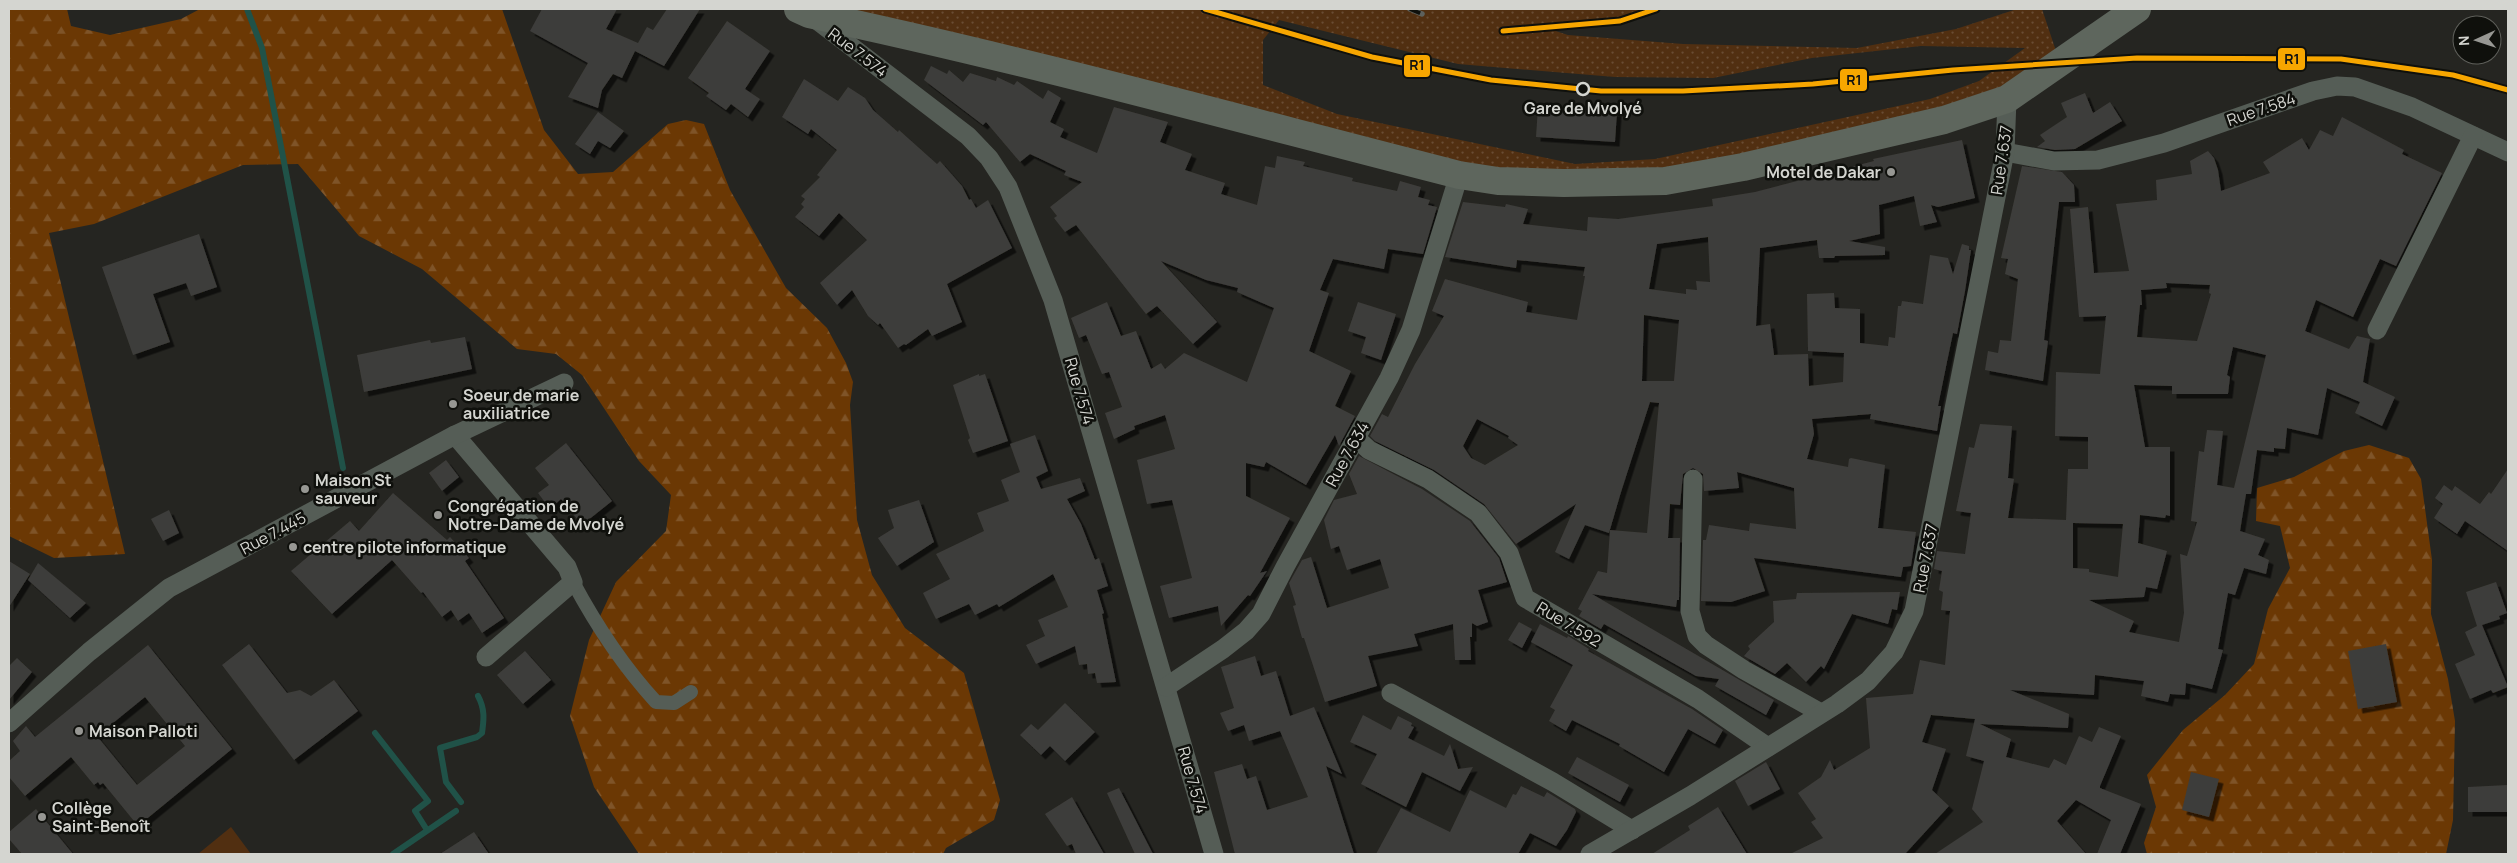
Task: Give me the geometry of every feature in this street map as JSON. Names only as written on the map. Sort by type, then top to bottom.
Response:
[{"type":"main road","points":[[803,12],[1061,72],[1459,175],[1498,181],[1613,184],[1702,176],[1944,120],[2007,99],[2131,13]]},
{"type":"street","name":"Rue 7.574","points":[[803,12],[968,136],[989,158],[1008,187],[1053,300],[1214,854]]},
{"type":"street","name":"Rue 7.584","points":[[2005,152],[2054,162],[2098,160],[2154,146],[2313,91],[2336,86],[2355,87],[2412,107],[2508,152]]},
{"type":"street","name":"Rue 7.637","points":[[1590,854],[1821,713],[1868,681],[1894,652],[1914,611],[2005,152],[2007,99]]},
{"type":"street","points":[[2377,330],[2473,136]]},
{"type":"street","name":"Rue 7.634","points":[[1166,687],[1231,643],[1246,631],[1261,614],[1389,378],[1411,330],[1459,175]]},
{"type":"street","name":"Rue 7.445","points":[[9,724],[89,652],[169,588],[455,435],[564,383]]},
{"type":"street","points":[[455,435],[567,568],[591,616],[622,661],[656,702],[674,702],[691,692]]},
{"type":"street","name":"Rue 7.592","points":[[1356,438],[1369,450],[1428,479],[1478,513],[1509,553],[1524,598],[1698,699],[1768,747]]},
{"type":"street","points":[[1693,479],[1690,611],[1697,636],[1706,646],[1744,670],[1821,713]]},
{"type":"street","points":[[486,658],[573,582]]},
{"type":"street","points":[[1391,693],[1553,782],[1632,830]]},
{"type":"shaded area","points":[[798,9],[1656,9],[1620,21],[1546,28],[1568,35],[1683,44],[1857,48],[1956,29],[2017,9],[2042,9],[2060,63],[2032,83],[1743,167],[1498,181]],"holes":[[[1279,20],[1458,64],[1615,77],[1713,78],[1812,58],[1921,46],[2025,48],[1979,81],[1930,99],[1655,159],[1575,164],[1337,114],[1263,85],[1263,40]]]},
{"type":"shaded area","points":[[231,827],[251,854],[198,854]]},
{"type":"green space","points":[[9,9],[67,9],[71,26],[110,35],[181,19],[200,9],[502,9],[544,130],[578,174],[613,172],[668,124],[686,120],[704,124],[730,190],[786,288],[827,328],[846,363],[853,382],[850,405],[857,520],[872,575],[905,628],[964,673],[1000,800],[994,820],[946,848],[943,854],[639,854],[594,787],[570,716],[589,640],[616,582],[666,531],[671,495],[639,461],[582,375],[556,354],[517,349],[422,269],[359,236],[298,164],[243,165],[94,224],[49,233],[125,554],[54,558],[9,536]]},
{"type":"green space","points":[[2369,445],[2409,458],[2421,479],[2432,560],[2431,614],[2448,679],[2455,721],[2453,820],[2446,854],[2147,854],[2144,843],[2156,807],[2147,775],[2183,730],[2225,695],[2254,664],[2268,609],[2290,568],[2280,526],[2256,521],[2257,488],[2294,477],[2344,451]]},
{"type":"building","points":[[542,9],[617,9],[606,29],[638,43],[647,27],[653,30],[667,9],[700,9],[664,66],[635,51],[622,78],[613,74],[602,90],[598,108],[568,97],[588,63],[530,31]]},
{"type":"building","points":[[727,21],[770,51],[745,89],[760,99],[748,117],[731,104],[726,110],[706,96],[709,93],[688,78]]},
{"type":"building","points":[[931,66],[947,74],[949,70],[963,82],[970,73],[996,81],[997,77],[1014,85],[1017,81],[1043,99],[1048,90],[1061,98],[1050,122],[1064,129],[1060,137],[1097,153],[1114,107],[1168,122],[1160,142],[1192,154],[1185,170],[1225,183],[1221,194],[1257,205],[1265,166],[1275,168],[1277,156],[1305,162],[1303,166],[1353,178],[1352,181],[1397,191],[1400,181],[1421,187],[1418,197],[1430,200],[1428,205],[1437,207],[1423,254],[1388,249],[1384,269],[1333,259],[1320,290],[1329,293],[1309,351],[1351,371],[1335,406],[1355,416],[1339,446],[1335,435],[1306,485],[1266,462],[1264,467],[1246,463],[1246,496],[1290,518],[1260,573],[1267,571],[1250,596],[1248,595],[1221,626],[1218,606],[1169,618],[1160,586],[1192,578],[1172,500],[1147,504],[1137,460],[1175,449],[1165,415],[1134,426],[1135,429],[1114,439],[1105,413],[1122,407],[1109,372],[1102,374],[1086,335],[1079,338],[1071,318],[1107,302],[1121,336],[1136,331],[1151,369],[1161,363],[1165,369],[1184,353],[1247,382],[1274,308],[1237,292],[1238,288],[1206,280],[1161,261],[1217,322],[1193,344],[1157,306],[1146,314],[1076,225],[1065,232],[1054,218],[1057,216],[1050,207],[1082,182],[1064,175],[1066,171],[1030,154],[1020,162],[986,122],[983,125],[924,80]]},
{"type":"building","points":[[804,79],[838,101],[848,87],[865,98],[873,110],[898,132],[899,130],[937,164],[940,161],[962,186],[969,200],[971,199],[976,208],[988,200],[1012,248],[947,284],[962,322],[932,336],[928,329],[906,345],[904,344],[898,348],[880,323],[878,325],[868,316],[852,290],[837,305],[820,283],[867,240],[839,213],[819,236],[795,217],[804,207],[801,204],[805,199],[801,196],[820,177],[817,175],[837,150],[811,129],[808,134],[782,117]]},
{"type":"building","points":[[2085,93],[2093,113],[2110,102],[2122,121],[2075,149],[2055,150],[2037,147],[2045,141],[2040,135],[2067,117],[2061,103]]},
{"type":"building","points":[[1538,107],[1617,112],[1615,142],[1536,137]]},
{"type":"building","points":[[598,112],[624,131],[610,148],[598,141],[590,154],[575,144]]},
{"type":"building","points":[[2342,117],[2404,150],[2402,154],[2442,173],[2396,266],[2380,259],[2353,317],[2316,300],[2305,331],[2349,349],[2357,336],[2370,339],[2363,382],[2395,397],[2382,426],[2355,413],[2360,402],[2327,388],[2318,435],[2287,428],[2285,449],[2274,448],[2274,452],[2257,450],[2251,494],[2246,494],[2240,531],[2265,539],[2258,555],[2269,560],[2266,574],[2244,568],[2235,595],[2228,593],[2218,649],[2223,650],[2212,689],[2186,683],[2185,695],[2170,694],[2168,702],[2141,696],[2144,681],[2095,675],[2094,695],[2010,690],[2069,714],[2068,728],[1980,724],[2011,739],[2006,757],[2049,768],[2054,759],[2066,765],[2079,736],[2092,742],[2099,727],[2121,736],[2100,788],[2141,804],[2120,854],[2097,854],[2111,820],[2076,800],[2057,821],[2086,854],[1935,854],[1983,822],[1972,809],[1984,761],[1966,756],[1975,719],[1931,715],[1922,742],[1946,749],[1932,790],[1949,806],[1905,854],[1790,854],[1823,838],[1811,822],[1816,819],[1798,793],[1821,777],[1830,760],[1834,770],[1870,748],[1866,698],[1913,694],[1920,660],[1945,665],[1950,611],[1941,610],[1943,592],[1939,590],[1942,571],[1934,569],[1937,551],[1965,554],[1971,513],[1956,511],[1969,447],[1974,448],[1980,424],[2012,426],[2008,478],[2014,479],[2008,518],[2066,520],[2068,469],[2088,469],[2088,437],[2055,436],[2056,372],[2100,374],[2106,316],[2079,317],[2070,209],[2088,207],[2094,273],[2129,271],[2116,204],[2157,200],[2156,180],[2192,174],[2190,161],[2208,151],[2214,158],[2218,170],[2221,191],[2270,173],[2263,162],[2302,138],[2309,150],[2320,130],[2333,136]],"holes":[[[2166,283],[2210,285],[2209,293],[2211,294],[2197,341],[2137,337],[2140,305],[2142,305],[2141,290],[2167,288]],[[2233,347],[2266,355],[2234,488],[2217,485],[2223,431],[2207,430],[2204,452],[2199,451],[2191,521],[2197,522],[2187,556],[2180,554],[2184,613],[2179,642],[2129,632],[2134,621],[2089,600],[2144,597],[2146,587],[2157,589],[2167,551],[2138,543],[2140,515],[2165,518],[2166,515],[2170,516],[2170,447],[2145,447],[2134,385],[2172,386],[2172,394],[2228,394],[2230,377],[2227,375]],[[2073,523],[2123,524],[2118,577],[2089,572],[2089,569],[2073,568]]]},
{"type":"building","points":[[1962,140],[1975,198],[1938,207],[1931,205],[1937,222],[1920,226],[1914,196],[1879,205],[1880,234],[1849,241],[1885,247],[1885,255],[1819,258],[1817,240],[1760,248],[1756,326],[1770,324],[1774,355],[1808,354],[1809,386],[1843,382],[1844,353],[1808,351],[1807,294],[1834,293],[1835,308],[1860,309],[1860,343],[1888,346],[1889,337],[1895,338],[1898,306],[1901,306],[1902,301],[1923,304],[1930,255],[1948,258],[1953,274],[1962,244],[1969,246],[1969,250],[1971,250],[1965,291],[1957,334],[1953,333],[1938,406],[1941,406],[1937,431],[1870,419],[1871,414],[1812,419],[1814,434],[1807,459],[1848,467],[1849,459],[1851,458],[1885,465],[1878,528],[1916,532],[1911,566],[1903,567],[1901,577],[1754,558],[1765,591],[1731,602],[1701,601],[1703,540],[1706,540],[1709,525],[1749,531],[1750,523],[1796,529],[1794,488],[1737,472],[1739,488],[1704,491],[1703,474],[1693,468],[1683,474],[1680,505],[1670,504],[1668,538],[1680,538],[1679,600],[1677,600],[1676,607],[1592,594],[1774,700],[1766,715],[1715,686],[1719,679],[1696,676],[1604,624],[1601,629],[1579,616],[1582,611],[1578,609],[1598,571],[1607,573],[1610,530],[1647,533],[1659,403],[1650,402],[1609,533],[1585,525],[1569,559],[1555,552],[1576,504],[1516,544],[1484,504],[1434,470],[1375,441],[1370,436],[1382,414],[1388,417],[1415,364],[1444,316],[1432,311],[1445,279],[1528,302],[1526,312],[1577,320],[1585,267],[1517,260],[1516,268],[1445,257],[1463,202],[1505,207],[1506,204],[1528,209],[1523,224],[1587,231],[1588,217],[1618,219],[1713,206],[1712,199],[1755,192],[1874,161],[1873,159]],"holes":[[[1708,237],[1710,282],[1696,281],[1697,290],[1686,289],[1686,294],[1649,289],[1657,244]],[[1644,315],[1679,320],[1674,381],[1642,381]],[[1477,419],[1509,436],[1508,438],[1518,445],[1485,465],[1471,458],[1463,446]]]},
{"type":"building","points":[[2022,166],[2062,172],[2074,185],[2075,202],[2059,202],[2044,340],[2048,341],[2043,381],[1985,370],[1988,351],[1998,353],[2000,340],[2011,341],[2018,279],[2005,274],[2008,259],[2001,258]]},
{"type":"building","points":[[199,234],[217,287],[191,296],[186,283],[153,294],[170,342],[133,355],[102,267]]},
{"type":"building","points":[[1358,302],[1396,314],[1381,360],[1361,353],[1366,337],[1348,331]]},
{"type":"building","points":[[465,337],[472,369],[364,392],[357,355],[430,340],[431,343]]},
{"type":"building","points":[[979,374],[979,376],[985,374],[1008,441],[973,453],[953,385]]},
{"type":"building","points":[[1035,435],[1048,471],[1036,477],[1041,489],[1080,478],[1085,491],[1067,499],[1081,524],[1095,560],[1099,558],[1108,586],[1097,590],[1104,613],[1102,614],[1116,682],[1097,683],[1095,673],[1088,674],[1087,664],[1079,665],[1075,646],[1036,664],[1026,645],[1045,636],[1038,620],[1068,607],[1053,574],[999,607],[997,604],[975,615],[969,604],[936,619],[923,593],[950,579],[936,554],[984,531],[977,513],[1009,501],[1001,480],[1020,472],[1010,444]]},
{"type":"building","points":[[566,443],[612,501],[582,525],[561,499],[550,509],[538,493],[549,485],[535,468]]},
{"type":"building","points":[[1359,456],[1422,489],[1470,521],[1499,558],[1507,582],[1478,590],[1488,622],[1477,626],[1472,623],[1472,637],[1470,637],[1471,660],[1455,660],[1453,624],[1414,634],[1418,646],[1368,656],[1377,686],[1325,702],[1304,638],[1302,638],[1293,606],[1296,605],[1289,583],[1302,560],[1311,557],[1327,608],[1389,588],[1380,559],[1347,570],[1339,546],[1331,549],[1324,520],[1334,500],[1357,494],[1349,474]]},
{"type":"building","points":[[446,460],[459,477],[442,491],[429,473]]},
{"type":"building","points":[[2508,469],[2508,551],[2465,521],[2457,534],[2434,518],[2443,504],[2435,498],[2444,485],[2452,491],[2455,486],[2480,504],[2489,492],[2491,494]]},
{"type":"building","points":[[393,493],[447,540],[450,537],[469,558],[465,561],[504,618],[482,633],[469,613],[458,621],[451,610],[442,617],[423,592],[421,593],[392,560],[332,614],[291,571],[350,521],[359,531]]},
{"type":"building","points":[[919,500],[934,542],[897,566],[878,538],[894,528],[888,510]]},
{"type":"building","points":[[169,510],[179,533],[163,541],[151,519]]},
{"type":"building","points":[[9,561],[30,574],[9,607]]},
{"type":"building","points":[[38,563],[86,603],[70,618],[28,580]]},
{"type":"building","points":[[2496,582],[2507,613],[2499,616],[2500,619],[2482,625],[2508,687],[2493,693],[2491,690],[2470,699],[2455,664],[2475,655],[2465,632],[2477,626],[2466,592]]},
{"type":"building","points":[[1900,592],[1897,610],[1892,609],[1888,624],[1852,614],[1824,669],[1821,666],[1806,682],[1787,663],[1775,674],[1744,656],[1750,649],[1748,646],[1774,622],[1773,601],[1796,599],[1797,593]]},
{"type":"building","points":[[1519,622],[1532,629],[1522,648],[1508,640]]},
{"type":"building","points":[[1540,624],[1567,638],[1568,636],[1589,649],[1588,651],[1692,709],[1723,730],[1715,744],[1688,729],[1664,772],[1619,746],[1620,744],[1572,720],[1566,731],[1549,721],[1555,710],[1550,707],[1573,665],[1531,642]]},
{"type":"building","points":[[249,644],[287,693],[300,690],[311,696],[334,680],[358,711],[294,760],[222,665]]},
{"type":"building","points":[[2386,644],[2397,702],[2358,709],[2348,651]]},
{"type":"building","name":"Maison Palloti","points":[[148,645],[232,749],[138,826],[103,783],[100,785],[98,782],[94,785],[71,757],[25,796],[9,777],[9,761],[20,751],[13,741],[26,726],[35,737]],"holes":[[[145,697],[185,746],[137,785],[97,736]]]},
{"type":"building","points":[[525,651],[551,680],[523,704],[497,675]]},
{"type":"building","points":[[1255,656],[1261,676],[1276,671],[1290,716],[1314,707],[1342,774],[1326,766],[1354,854],[1235,854],[1214,772],[1242,764],[1247,779],[1256,776],[1267,810],[1308,797],[1280,731],[1249,741],[1244,725],[1228,731],[1220,713],[1234,708],[1221,667]]},
{"type":"building","points":[[17,658],[32,672],[9,700],[9,666]]},
{"type":"building","points":[[1065,703],[1095,732],[1065,761],[1050,746],[1041,755],[1020,735],[1031,724],[1038,730]]},
{"type":"building","points":[[1363,715],[1391,730],[1398,716],[1412,723],[1411,726],[1414,727],[1408,738],[1444,756],[1450,744],[1458,769],[1473,767],[1460,791],[1422,772],[1406,807],[1361,784],[1377,754],[1350,742]]},
{"type":"building","points":[[1577,757],[1629,785],[1620,802],[1568,773]]},
{"type":"building","points":[[1766,762],[1780,789],[1748,806],[1735,781]]},
{"type":"building","points":[[2191,772],[2219,779],[2209,817],[2182,810]]},
{"type":"building","points":[[2508,785],[2508,812],[2468,812],[2468,787]]},
{"type":"building","points":[[1521,786],[1544,797],[1547,792],[1575,809],[1576,812],[1567,830],[1556,846],[1530,833],[1518,854],[1376,854],[1401,808],[1450,832],[1470,790],[1506,808],[1513,794],[1516,795]]},
{"type":"building","points":[[1119,788],[1153,854],[1135,854],[1107,793]]},
{"type":"building","points":[[1072,797],[1104,854],[1076,854],[1072,844],[1067,846],[1045,814]]},
{"type":"building","points":[[1718,807],[1747,854],[1652,854],[1690,830],[1688,826]]},
{"type":"building","points":[[36,809],[73,854],[22,854],[9,839],[9,832]]},
{"type":"building","points":[[474,832],[489,854],[440,854]]},
{"type":"waterway","points":[[247,9],[262,48],[343,468]]},
{"type":"waterway","points":[[461,802],[446,782],[440,748],[477,737],[482,733],[483,714],[478,696]]},
{"type":"waterway","points":[[375,733],[428,801],[415,811],[427,830]]},
{"type":"waterway","points":[[393,854],[456,811]]},
{"type":"railway","points":[[1410,9],[1422,14]]},
{"type":"railway","points":[[1503,31],[1620,21],[1656,9]]},
{"type":"transit line","name":"R1","points":[[1205,9],[1372,57],[1491,80],[1601,91],[1683,91],[1813,84],[1953,70],[2137,58],[2341,59],[2453,75],[2508,90]]},
{"type":"transit line","name":"R1","points":[[1503,31],[1620,21],[1656,9]]},
{"type":"place","name":"Gare de Mvolyé","points":[[1583,89]]},
{"type":"place","name":"Motel de Dakar","points":[[1891,172]]},
{"type":"place","name":"Soeur de marie auxiliatrice","points":[[453,404]]},
{"type":"place","name":"Maison St sauveur","points":[[305,489]]},
{"type":"place","name":"Congrégation de Notre-Dame de Mvolyé","points":[[438,515]]},
{"type":"place","name":"centre pilote informatique","points":[[293,547]]},
{"type":"place","name":"Maison Palloti","points":[[79,731]]},
{"type":"place","name":"Collège Saint-Benoît","points":[[42,817]]}]
